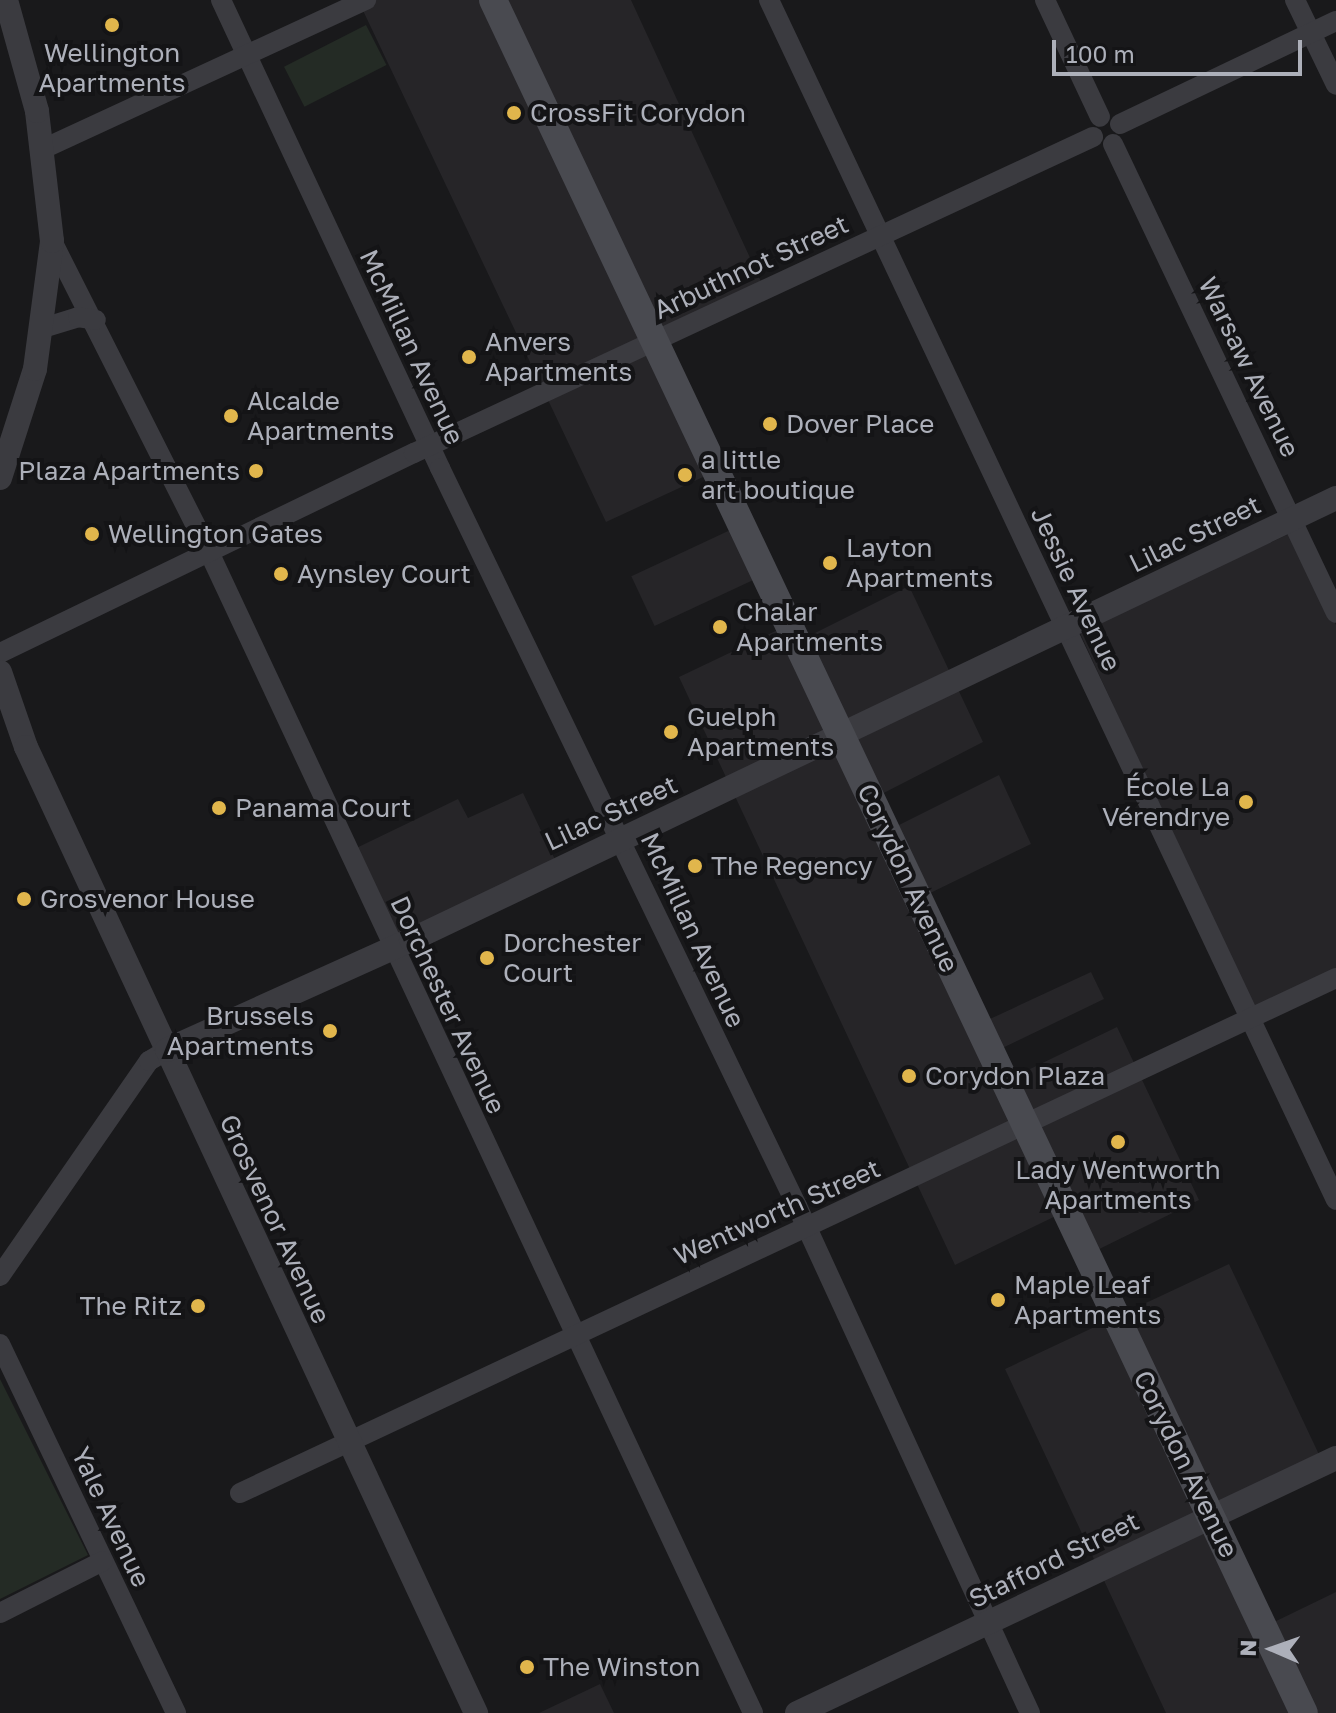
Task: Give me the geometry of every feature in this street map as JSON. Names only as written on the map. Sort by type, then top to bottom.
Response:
[{"type":"main road","name":"Corydon Avenue","points":[[493,0],[1023,1126],[1304,1713]]},
{"type":"street","points":[[0,478],[27,400],[43,328],[52,241],[43,149],[30,78],[6,0]]},
{"type":"street","name":"McMillan Avenue","points":[[221,0],[430,447],[806,1228],[1030,1713]]},
{"type":"street","points":[[43,149],[366,0]]},
{"type":"street","name":"Jessie Avenue","points":[[769,0],[1336,1200]]},
{"type":"street","points":[[1045,0],[1104,126]]},
{"type":"street","points":[[1295,0],[1336,85]]},
{"type":"street","name":"Arbuthnot Street","points":[[0,653],[881,236],[1104,126],[1336,21]]},
{"type":"street","name":"Warsaw Avenue","points":[[1104,126],[1103,146],[1113,144],[1336,613]]},
{"type":"street","name":"Dorchester Avenue","points":[[52,241],[96,320],[209,552],[753,1713]]},
{"type":"street","points":[[43,328],[78,317],[96,320]]},
{"type":"street","name":"Lilac Street","points":[[167,1050],[393,948],[1336,498]]},
{"type":"street","name":"Grosvenor Avenue","points":[[0,672],[26,747],[347,1445],[476,1713]]},
{"type":"street","name":"Grosvenor Avenue","points":[[0,713],[26,747]]},
{"type":"street","name":"Wentworth Street","points":[[240,1493],[347,1445],[573,1333],[806,1228],[1336,978]]},
{"type":"street","points":[[0,1276],[149,1061],[167,1050]]},
{"type":"street","name":"Yale Avenue","points":[[0,1344],[176,1713]]},
{"type":"street","name":"Stafford Street","points":[[797,1713],[1336,1458]]},
{"type":"street","points":[[0,1613],[103,1561]]},
{"type":"shaded area","points":[[358,0],[631,0],[764,288],[652,341],[716,471],[606,522]]},
{"type":"shaded area","points":[[366,25],[386,65],[304,107],[284,67]]},
{"type":"shaded area","points":[[741,525],[764,575],[655,626],[631,576]]},
{"type":"shaded area","name":"École La Vérendrye","points":[[1293,532],[1336,625],[1336,972],[1253,1010],[1079,631]]},
{"type":"shaded area","points":[[909,586],[983,742],[872,799],[887,831],[999,775],[1031,844],[918,899],[977,1025],[1091,972],[1104,999],[990,1054],[1003,1082],[1117,1027],[1199,1200],[1085,1256],[1064,1212],[955,1265],[679,677],[788,625],[797,642]]},
{"type":"shaded area","points":[[523,793],[559,868],[393,948],[348,852],[458,799],[468,818]]},
{"type":"shaded area","points":[[1229,1264],[1323,1463],[1212,1515],[1264,1627],[1336,1592],[1336,1713],[1166,1713],[1005,1369]]},
{"type":"shaded area","points":[[0,1379],[88,1555],[0,1599]]},
{"type":"shaded area","points":[[600,1684],[614,1713],[539,1713]]},
{"type":"place","name":"Wellington Apartments","points":[[112,25]]},
{"type":"place","name":"CrossFit Corydon","points":[[514,113]]},
{"type":"place","name":"Anvers Apartments","points":[[469,357]]},
{"type":"place","name":"Alcalde Apartments","points":[[231,416]]},
{"type":"place","name":"Dover Place","points":[[770,424]]},
{"type":"place","name":"Plaza Apartments","points":[[256,471]]},
{"type":"place","name":"a little art boutique","points":[[685,475]]},
{"type":"place","name":"Wellington Gates","points":[[92,534]]},
{"type":"place","name":"Layton Apartments","points":[[830,563]]},
{"type":"place","name":"Aynsley Court","points":[[281,574]]},
{"type":"place","name":"Chalar Apartments","points":[[720,627]]},
{"type":"place","name":"Guelph Apartments","points":[[671,732]]},
{"type":"place","name":"École La Vérendrye","points":[[1246,802]]},
{"type":"place","name":"Panama Court","points":[[219,808]]},
{"type":"place","name":"The Regency","points":[[695,866]]},
{"type":"place","name":"Grosvenor House","points":[[24,899]]},
{"type":"place","name":"Dorchester Court","points":[[487,958]]},
{"type":"place","name":"Brussels Apartments","points":[[330,1031]]},
{"type":"place","name":"Corydon Plaza","points":[[909,1076]]},
{"type":"place","name":"Lady Wentworth Apartments","points":[[1118,1142]]},
{"type":"place","name":"Maple Leaf Apartments","points":[[998,1300]]},
{"type":"place","name":"The Ritz","points":[[198,1306]]},
{"type":"place","name":"The Winston","points":[[527,1667]]}]
